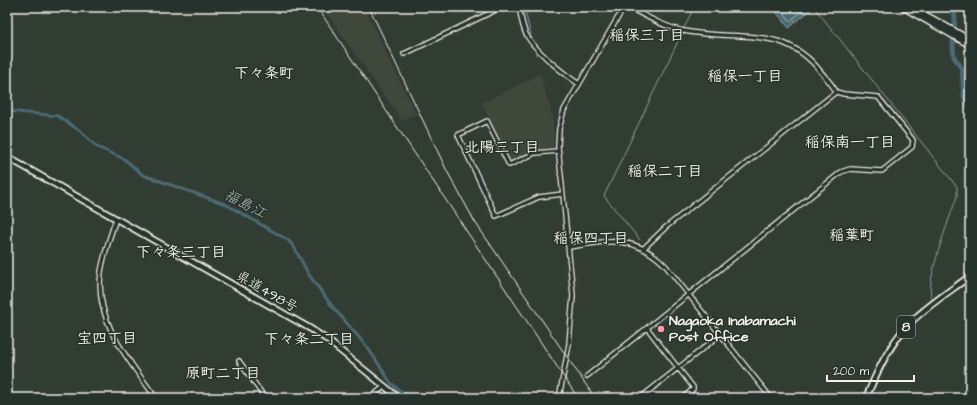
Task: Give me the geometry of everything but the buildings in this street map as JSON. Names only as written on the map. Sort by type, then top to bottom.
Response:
[{"type":"highway","points":[[903,7],[970,45]]},
{"type":"highway","points":[[911,7],[968,38]]},
{"type":"main road","name":"県道498号","points":[[7,157],[316,332],[399,398]]},
{"type":"main road","name":"8","points":[[866,398],[895,342],[907,326],[970,276]]},
{"type":"street","points":[[404,54],[502,7]]},
{"type":"street","points":[[519,7],[526,34],[534,46],[579,84]]},
{"type":"street","points":[[559,398],[568,353],[573,302],[569,248],[558,151],[558,134],[562,116],[624,7]]},
{"type":"street","points":[[587,376],[706,279],[844,170],[882,171],[912,146],[913,140],[878,97],[836,92],[812,60],[788,44],[770,40],[680,30],[664,25],[628,7]]},
{"type":"street","points":[[644,248],[666,227],[836,92]]},
{"type":"street","points":[[558,151],[535,153],[509,165],[487,121],[458,135],[496,216],[539,197],[563,194]]},
{"type":"street","points":[[116,219],[101,272],[100,297],[106,321],[116,342],[156,398]]},
{"type":"street","points":[[569,248],[610,241],[628,243],[644,248],[665,265],[771,398]]},
{"type":"street","points":[[647,328],[694,388],[683,398]]},
{"type":"street","points":[[640,398],[720,334]]},
{"type":"street","points":[[239,361],[265,398]]},
{"type":"street","points":[[370,398],[385,386]]},
{"type":"shaded area","points":[[322,7],[364,7],[416,114],[402,121]]},
{"type":"shaded area","points":[[540,74],[553,118],[554,148],[535,151],[510,163],[481,103]]},
{"type":"water","points":[[772,7],[810,7],[812,9],[797,21],[794,20],[795,23],[789,28]]},
{"type":"waterway","points":[[524,7],[531,35]]},
{"type":"waterway","points":[[684,28],[694,7]]},
{"type":"waterway","points":[[814,7],[957,187],[957,196],[934,265],[930,291],[932,299]]},
{"type":"waterway","points":[[952,7],[955,17],[953,47],[954,57],[962,69],[964,97],[970,109]]},
{"type":"waterway","points":[[640,240],[604,196],[681,35]]},
{"type":"waterway","name":"福島江","points":[[7,111],[58,116],[80,131],[97,147],[124,159],[143,175],[225,204],[288,240],[294,247],[309,275],[332,306],[368,348],[391,383],[399,390],[415,398]]},
{"type":"railway","points":[[317,7],[578,398]]},
{"type":"railway","points":[[369,7],[447,171],[475,222],[595,398]]},
{"type":"place","name":"Nagaoka Inabamachi Post Office","points":[[661,329]]},
{"type":"district","name":"稲保三丁目","points":[[647,35]]},
{"type":"district","name":"下々条町","points":[[264,73]]},
{"type":"district","name":"稲保一丁目","points":[[745,76]]},
{"type":"district","name":"稲保南一丁目","points":[[850,142]]},
{"type":"district","name":"北陽三丁目","points":[[502,147]]},
{"type":"district","name":"稲保二丁目","points":[[665,171]]},
{"type":"district","name":"稲葉町","points":[[852,235]]},
{"type":"district","name":"稲保四丁目","points":[[591,238]]},
{"type":"district","name":"下々条三丁目","points":[[181,252]]},
{"type":"district","name":"宝四丁目","points":[[107,338]]},
{"type":"district","name":"下々条二丁目","points":[[309,339]]},
{"type":"district","name":"原町二丁目","points":[[223,373]]}]
